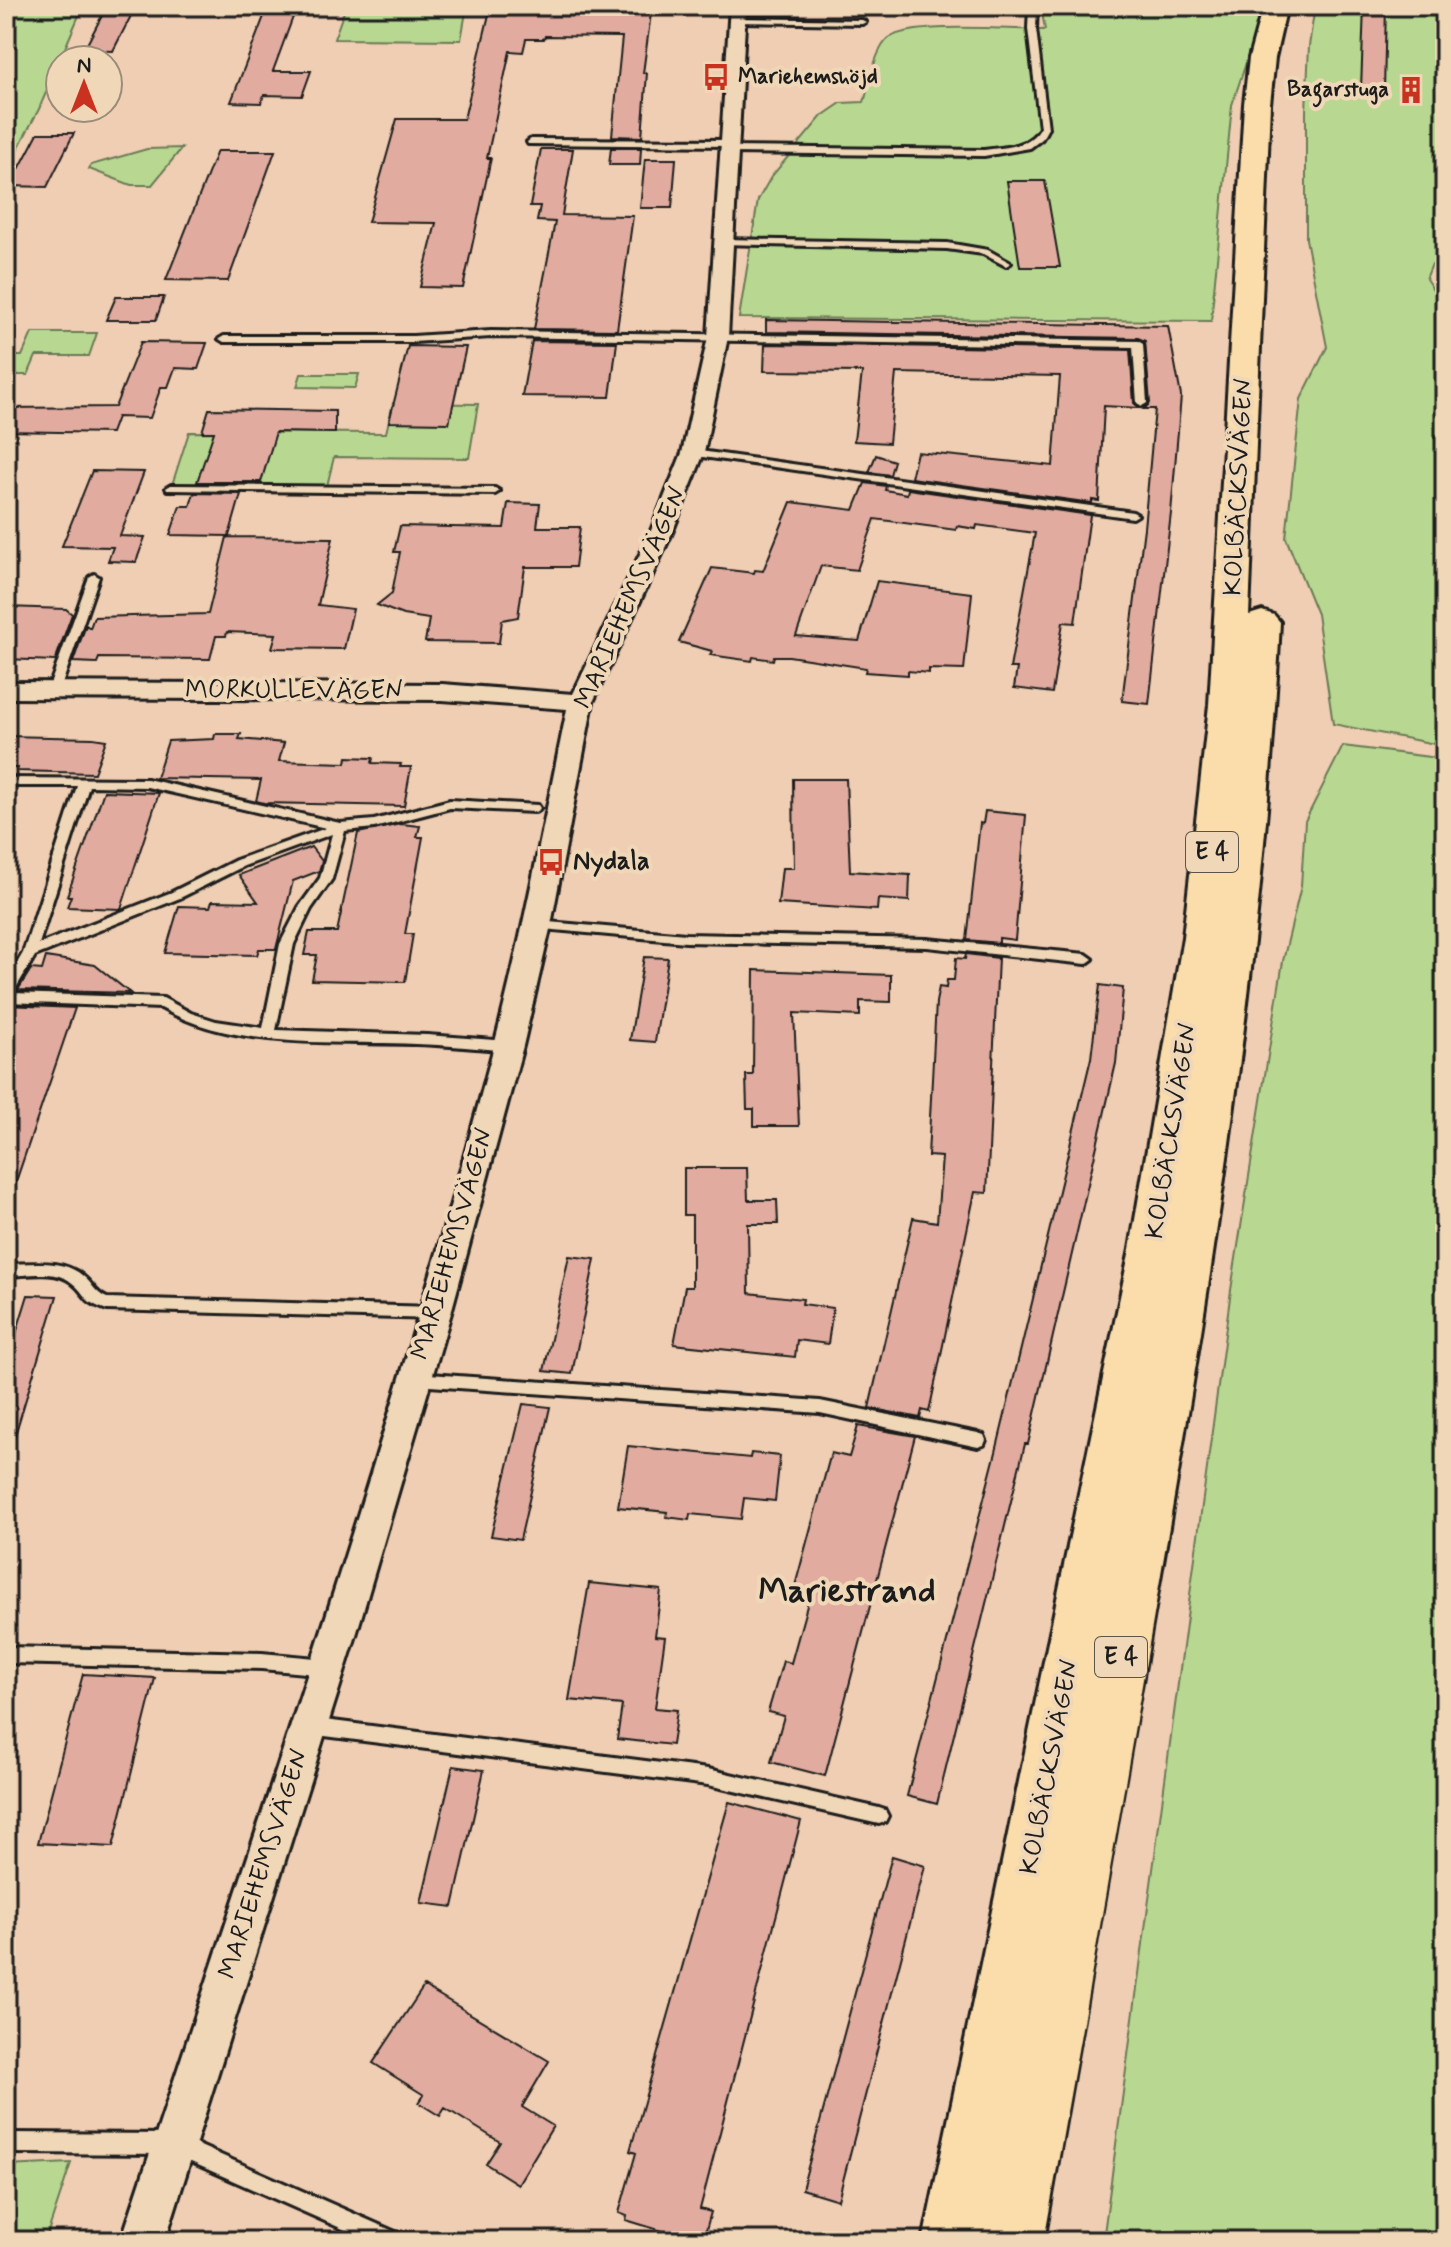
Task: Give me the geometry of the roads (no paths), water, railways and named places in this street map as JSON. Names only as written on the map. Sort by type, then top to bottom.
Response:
[{"type":"highway","name":"KOLBÄCKSVÄGEN","points":[[955,2241],[1153,1249],[1203,937],[1228,690],[1257,104],[1262,58],[1275,6]]},
{"type":"highway","name":"KOLBÄCKSVÄGEN","points":[[1012,2241],[1122,1654],[1218,1094],[1237,939],[1258,708],[1280,103],[1286,54],[1299,6]]},
{"type":"street","name":"MARIEHEMSVÄGEN","points":[[143,2241],[328,1667],[435,1313],[508,1046],[537,925],[581,702],[661,533],[693,453],[718,337],[738,13]]},
{"type":"street","name":"MORKULLEVÄGEN","points":[[6,690],[442,692],[581,702]]},
{"type":"lane","points":[[787,6],[787,21]]},
{"type":"lane","points":[[531,142],[1007,152],[1027,146],[1044,128],[1032,29],[1033,6]]},
{"type":"lane","points":[[738,13],[787,21],[862,22]]},
{"type":"lane","points":[[724,242],[947,246],[985,252],[1006,263]]},
{"type":"lane","points":[[224,339],[413,339],[491,334],[1138,344],[1142,403]]},
{"type":"lane","points":[[693,453],[1133,515]]},
{"type":"lane","points":[[171,488],[495,491]]},
{"type":"lane","points":[[54,690],[94,577]]},
{"type":"lane","points":[[6,782],[147,783],[340,827]]},
{"type":"lane","points":[[84,783],[30,953],[6,995],[163,1003],[202,1022],[269,1033],[508,1046]]},
{"type":"lane","points":[[30,953],[176,895],[240,863],[340,827],[374,824],[450,804],[534,808]]},
{"type":"lane","points":[[269,1033],[287,944],[305,907],[326,879],[340,827]]},
{"type":"lane","points":[[537,925],[686,938],[927,943],[1086,959]]},
{"type":"lane","points":[[6,1270],[64,1272],[77,1278],[93,1301],[107,1304],[435,1313]]},
{"type":"lane","points":[[415,1379],[820,1407],[978,1440]]},
{"type":"lane","points":[[6,1655],[262,1661],[328,1667]]},
{"type":"lane","points":[[308,1726],[708,1777],[879,1816]]},
{"type":"lane","points":[[6,2143],[173,2144],[393,2241]]},
{"type":"place","name":"Mariehemshöjd","points":[[716,77]]},
{"type":"place","name":"Bagarstuga","points":[[1411,90]]},
{"type":"place","name":"Nydala","points":[[551,862]]},
{"type":"district","name":"Mariestrand","points":[[847,1591]]}]
